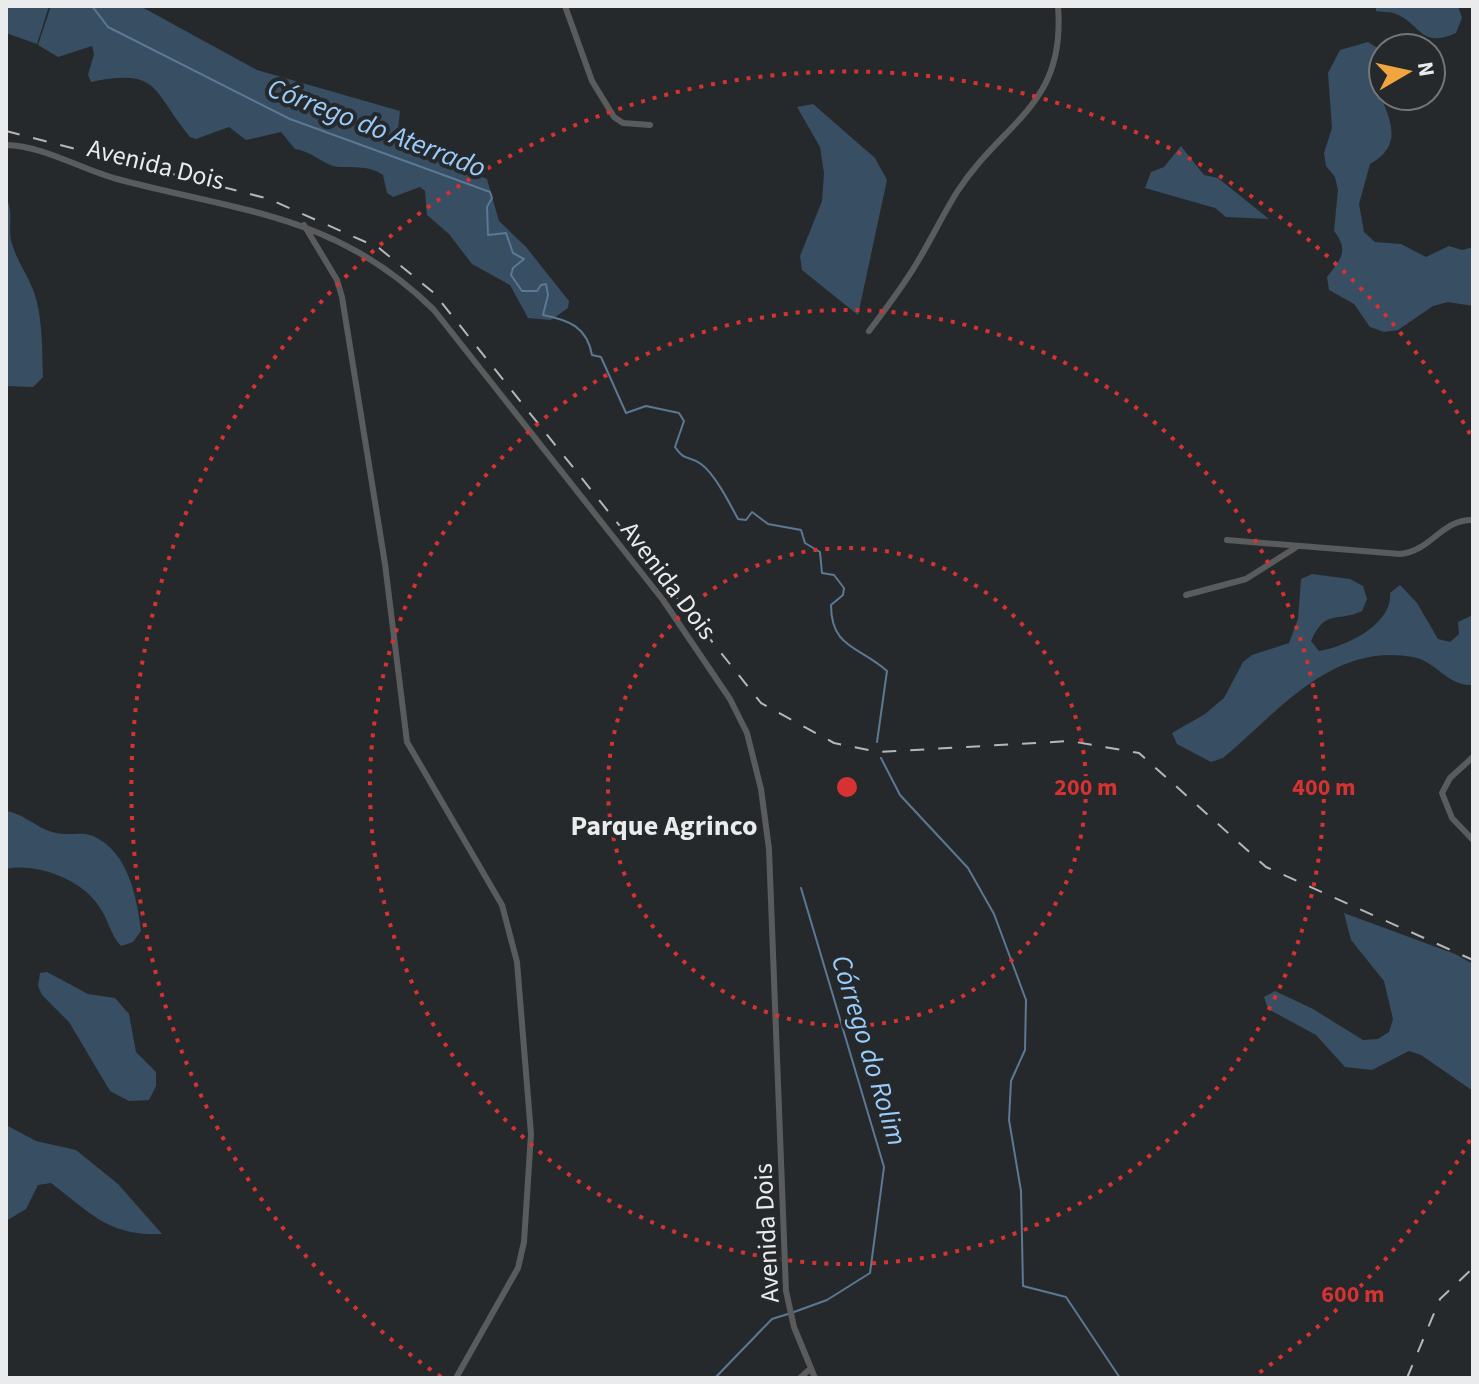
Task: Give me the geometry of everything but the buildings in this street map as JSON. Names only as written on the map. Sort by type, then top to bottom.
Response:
[{"type":"street","points":[[565,6],[592,81],[614,117],[623,123],[650,125]]},
{"type":"street","points":[[869,331],[916,265],[958,191],[1032,107],[1049,78],[1058,52],[1058,6]]},
{"type":"street","name":"Avenida Dois","points":[[6,145],[31,149],[117,179],[242,206],[304,225],[385,266],[434,310],[663,600],[730,699],[747,733],[761,789],[769,849],[788,1308],[815,1378]]},
{"type":"street","points":[[304,225],[337,280],[342,297],[385,564],[407,742],[418,768],[502,905],[517,962],[531,1122],[524,1242],[518,1268],[456,1378]]},
{"type":"street","points":[[1227,540],[1295,548],[1415,552],[1456,520],[1473,520]]},
{"type":"street","points":[[1186,595],[1246,579],[1295,548]]},
{"type":"street","points":[[1473,757],[1450,778],[1442,793],[1452,818],[1473,840]]},
{"type":"street","points":[[800,1378],[810,1369]]},
{"type":"shaded area","points":[[6,6],[49,6],[37,44],[6,33]]},
{"type":"shaded area","points":[[51,6],[140,6],[257,70],[400,111],[397,139],[487,179],[499,221],[526,247],[569,301],[568,308],[551,320],[528,318],[510,285],[472,264],[449,234],[427,215],[425,191],[420,187],[393,197],[387,193],[383,175],[378,172],[327,164],[295,149],[281,132],[246,140],[229,127],[196,139],[190,137],[160,95],[143,81],[114,78],[91,82],[88,75],[94,54],[92,46],[58,57],[38,45]]},
{"type":"shaded area","points":[[1376,6],[1458,6],[1462,18],[1456,33],[1447,36],[1447,32],[1421,32],[1396,14],[1376,11]]},
{"type":"shaded area","points":[[1367,42],[1367,112],[1386,112],[1392,134],[1383,155],[1370,164],[1359,204],[1364,232],[1375,242],[1401,244],[1426,257],[1449,246],[1462,250],[1473,247],[1473,306],[1448,302],[1433,306],[1398,330],[1384,332],[1370,327],[1354,304],[1329,290],[1327,277],[1342,250],[1334,231],[1338,190],[1335,177],[1326,166],[1324,153],[1332,128],[1328,73],[1340,50]]},
{"type":"shaded area","points":[[813,104],[875,158],[887,180],[858,315],[802,270],[800,256],[822,201],[824,173],[820,147],[797,107]]},
{"type":"shaded area","points":[[1181,146],[1204,175],[1218,178],[1269,219],[1226,217],[1215,208],[1145,188],[1151,172],[1164,167]]},
{"type":"shaded area","points":[[6,198],[10,208],[13,246],[35,295],[40,318],[43,377],[33,387],[6,386]]},
{"type":"shaded area","points":[[1312,574],[1350,579],[1363,586],[1367,599],[1362,611],[1332,618],[1322,624],[1311,641],[1319,651],[1342,645],[1376,624],[1389,604],[1390,593],[1400,585],[1417,603],[1438,639],[1450,642],[1459,634],[1458,622],[1473,615],[1473,685],[1456,682],[1429,663],[1413,657],[1384,655],[1357,660],[1309,684],[1223,758],[1211,762],[1177,744],[1172,733],[1205,714],[1224,698],[1243,662],[1252,655],[1289,643],[1298,619],[1301,579]]},
{"type":"shaded area","points":[[6,811],[50,831],[93,836],[115,852],[129,876],[137,904],[141,931],[133,942],[121,946],[93,898],[71,882],[31,868],[6,869]]},
{"type":"shaded area","points":[[1344,913],[1455,954],[1473,964],[1473,1091],[1421,1055],[1409,1051],[1372,1070],[1345,1067],[1316,1035],[1268,1009],[1264,997],[1275,991],[1313,1009],[1363,1040],[1378,1039],[1389,1032],[1393,1019],[1384,981],[1351,940]]},
{"type":"shaded area","points":[[47,972],[88,994],[115,998],[129,1014],[136,1052],[156,1072],[156,1086],[149,1100],[129,1101],[110,1091],[69,1022],[42,995],[38,986],[40,973]]},
{"type":"shaded area","points":[[6,1125],[36,1141],[76,1150],[118,1184],[162,1234],[143,1234],[114,1227],[51,1183],[38,1185],[26,1209],[6,1221]]},
{"type":"waterway","name":"Córrego do Aterrado","points":[[92,6],[108,27],[290,119],[490,192],[488,235],[506,233],[513,253],[524,259],[513,268],[511,275],[522,291],[537,291],[546,284],[548,295],[543,315],[569,322],[581,331],[592,355],[601,357],[626,413],[646,406],[679,413],[684,421],[675,447],[712,475],[738,519],[746,520],[752,512],[768,524],[801,530],[805,543],[820,552],[822,573],[834,575],[844,588],[843,595],[831,605],[836,630],[848,645],[887,671],[877,742]]},
{"type":"waterway","name":"Córrego do Aterrado","points":[[881,758],[900,795],[968,868],[994,914],[1026,1000],[1025,1050],[1011,1081],[1009,1120],[1021,1191],[1023,1286],[1066,1297],[1120,1378]]},
{"type":"waterway","name":"Córrego do Rolim","points":[[794,1312],[827,1300],[870,1273],[884,1167],[801,888]]},
{"type":"waterway","name":"Córrego do Rolim","points":[[715,1378],[772,1319],[788,1314]]},
{"type":"railway","points":[[6,131],[269,199],[379,248],[434,293],[761,703],[834,743],[879,752],[1070,741],[1139,753],[1266,867],[1473,960]]},
{"type":"railway","points":[[1407,1378],[1440,1299],[1473,1268]]},
{"type":"district","name":"Parque Agrinco","points":[[664,825]]}]
